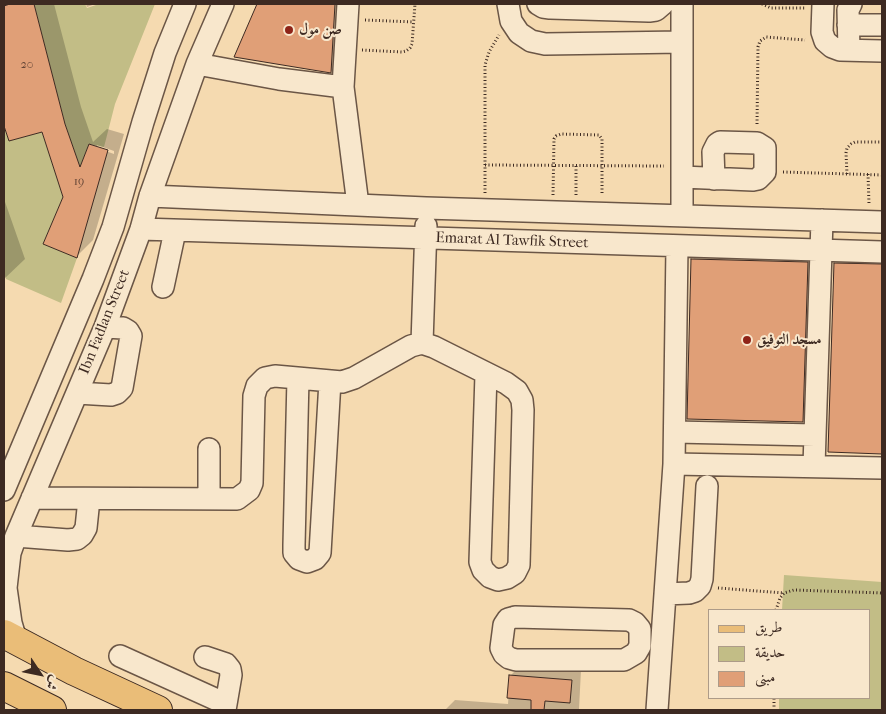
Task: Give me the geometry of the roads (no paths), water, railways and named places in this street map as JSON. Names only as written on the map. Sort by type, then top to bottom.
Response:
[{"type":"main road","points":[[10,637],[74,671],[158,710]]},
{"type":"main road","points":[[4,686],[52,710]]},
{"type":"street","name":"Ibn Fadlan Street","points":[[4,490],[110,236],[165,53],[185,4]]},
{"type":"street","name":"Ibn Fadlan Street","points":[[10,637],[11,623],[7,606],[5,572],[10,553],[105,327],[141,229],[150,196],[197,64],[223,4]]},
{"type":"street","points":[[538,4],[550,8],[649,11],[656,10],[663,4]]},
{"type":"street","points":[[682,4],[682,216]]},
{"type":"street","points":[[823,6],[822,32],[825,41],[832,47],[840,50],[882,51]]},
{"type":"street","points":[[347,11],[343,87],[358,205]]},
{"type":"street","points":[[509,12],[519,33],[531,41],[544,44],[682,42]]},
{"type":"street","points":[[849,50],[849,14],[882,25]]},
{"type":"street","points":[[197,64],[287,80],[343,87]]},
{"type":"street","points":[[682,172],[714,179],[758,179],[764,172],[765,148],[757,143],[720,142],[713,152],[714,179]]},
{"type":"street","name":"Emarat Al Tawfik Street","points":[[150,196],[426,208],[876,221]]},
{"type":"street","points":[[422,343],[426,208]]},
{"type":"street","points":[[814,466],[822,220]]},
{"type":"street","name":"Emarat Al Tawfik Street","points":[[141,229],[882,252]]},
{"type":"street","points":[[163,287],[175,231]]},
{"type":"street","points":[[657,710],[674,464],[678,246]]},
{"type":"street","points":[[77,393],[111,395],[117,393],[122,388],[130,336],[128,331],[123,328],[105,327]]},
{"type":"street","points":[[32,498],[237,499],[249,490],[254,476],[254,396],[257,386],[265,378],[275,376],[342,382],[354,378],[411,346],[422,343],[434,347],[506,383],[517,391],[522,400],[519,566],[515,573],[507,578],[498,580],[490,577],[483,570],[480,562],[486,374]]},
{"type":"street","points":[[298,378],[294,553],[299,559],[307,562],[315,559],[320,553],[330,381]]},
{"type":"street","points":[[675,432],[815,435]]},
{"type":"street","points":[[209,449],[209,499]]},
{"type":"street","points":[[674,464],[882,468]]},
{"type":"street","points":[[665,594],[689,594],[700,586],[702,579],[707,486]]},
{"type":"street","points":[[16,536],[77,539],[86,528],[89,499]]},
{"type":"street","points":[[515,617],[629,620],[640,629],[640,646],[636,653],[624,660],[516,660],[504,654],[501,648],[504,625],[508,619],[515,617]]},
{"type":"street","points":[[640,629],[662,629]]},
{"type":"street","points":[[120,656],[225,707],[231,675],[230,669],[226,664],[205,657]]},
{"type":"place","name":"صن مول","points":[[289,30]]},
{"type":"place","name":"مسجد التوفيق","points":[[747,340]]}]
